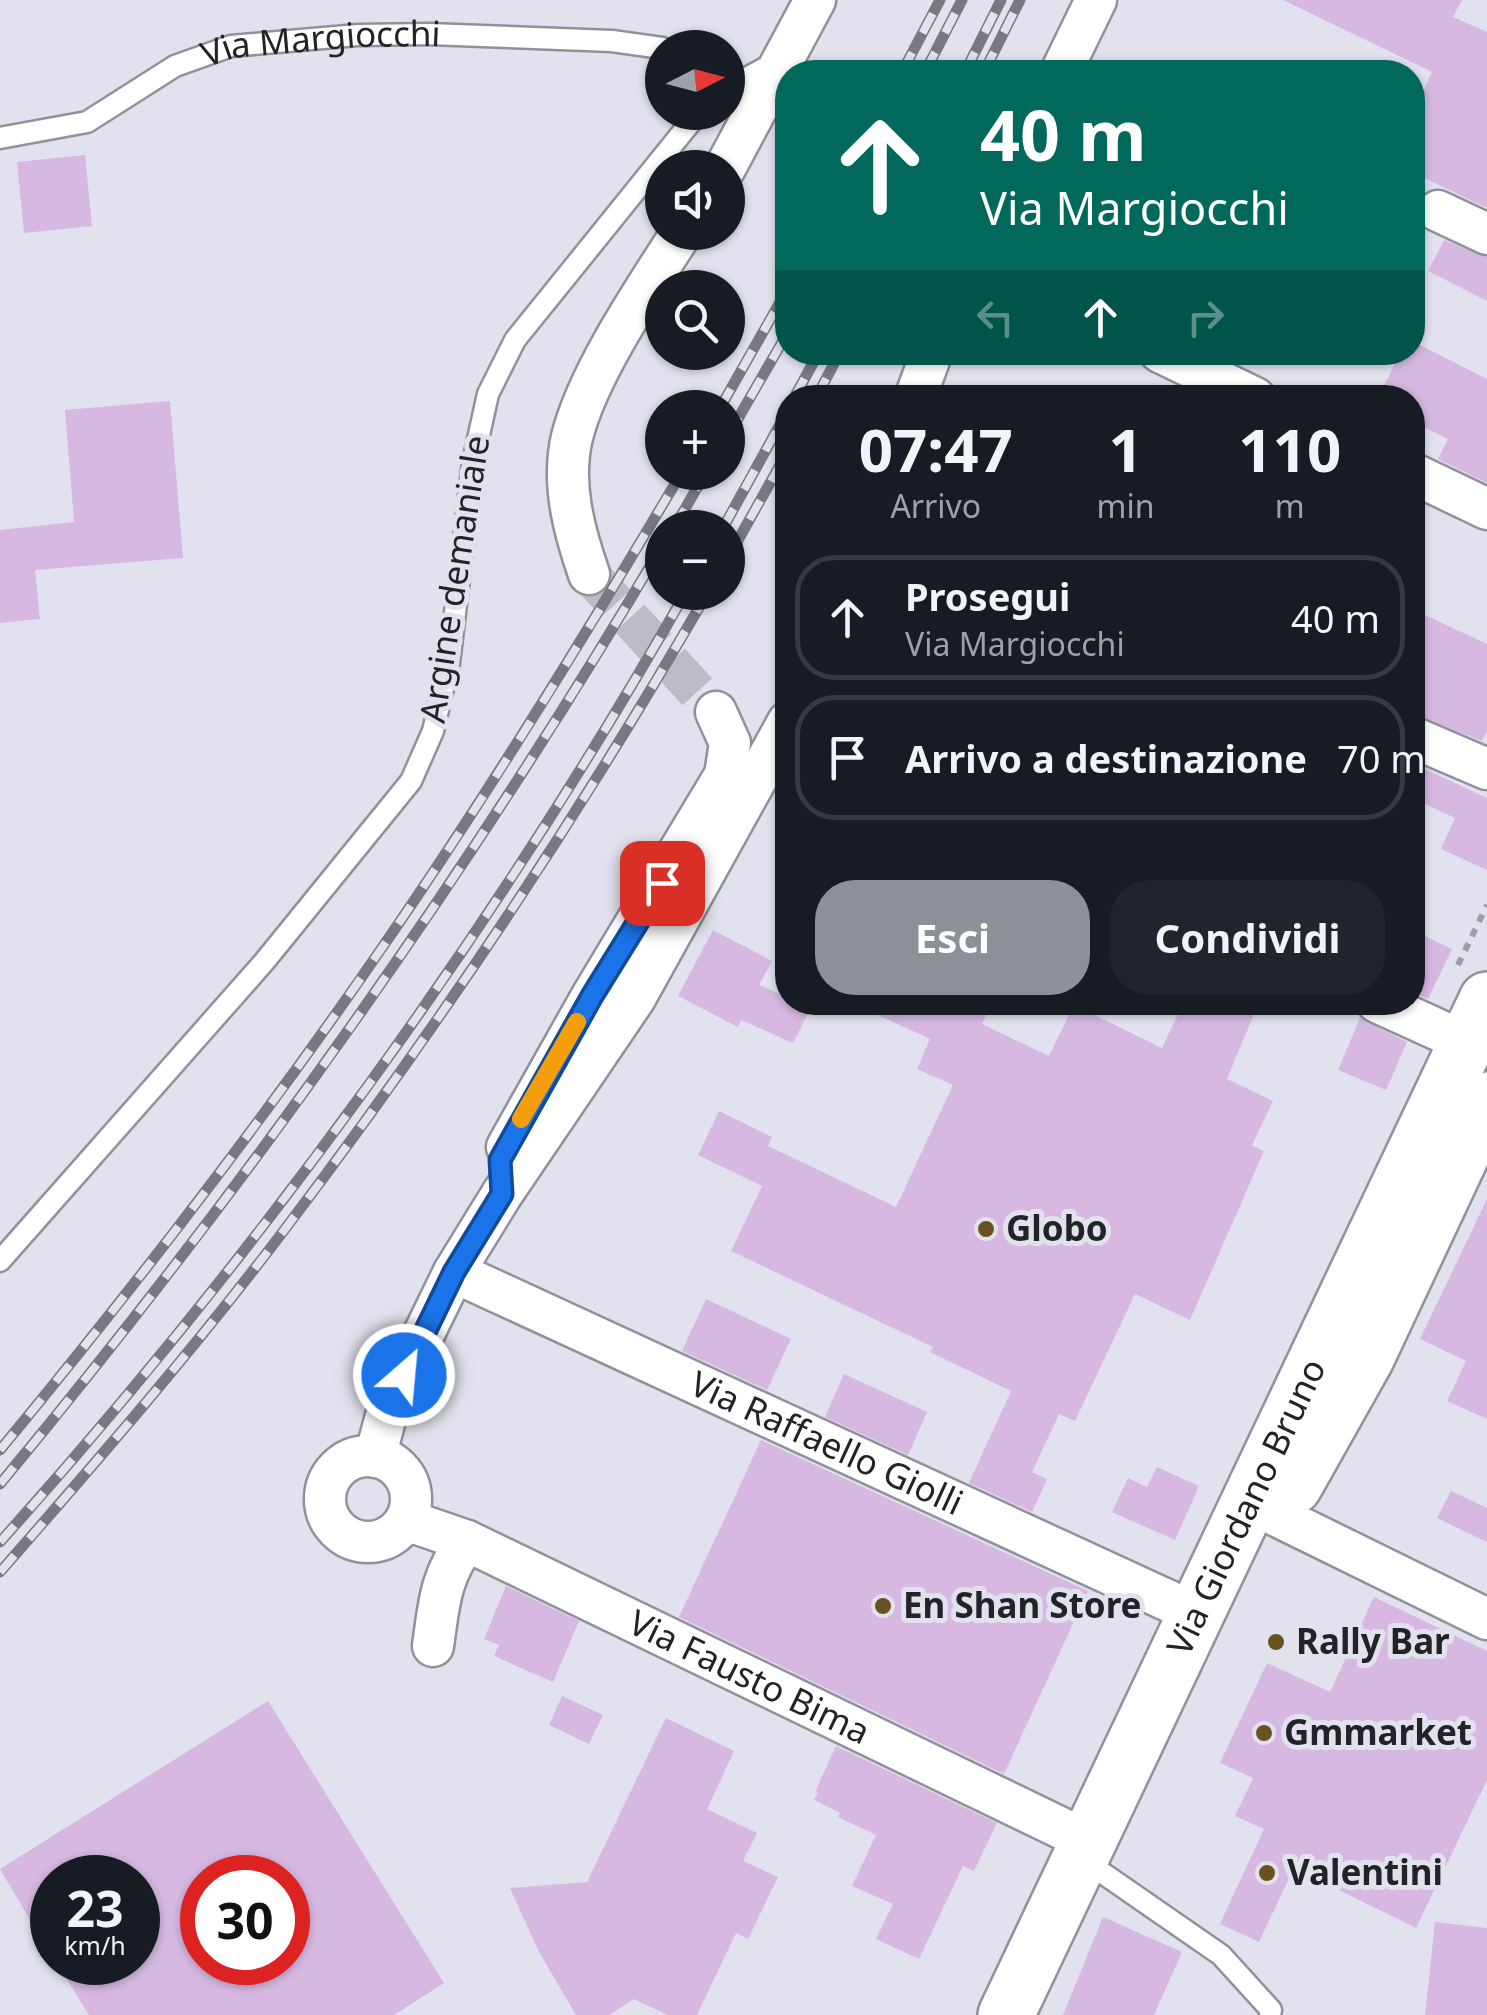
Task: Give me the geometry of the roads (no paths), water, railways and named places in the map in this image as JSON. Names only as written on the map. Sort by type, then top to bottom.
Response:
[{"type":"main road","name":"Via Giordano Bruno","points":[[1040,2015],[1097,1858],[1197,1614],[1477,1021]]},
{"type":"main road","name":"Via Giordano Bruno","points":[[1006,2015],[1097,1858],[1277,1516],[1366,1358],[1487,1100]]},
{"type":"street","points":[[733,150],[769,65],[815,0]]},
{"type":"street","points":[[1067,60],[1096,0]]},
{"type":"street","points":[[1438,211],[1487,234]]},
{"type":"street","points":[[589,574],[570,507],[572,439],[592,384],[671,250]]},
{"type":"street","points":[[1187,365],[1228,385]]},
{"type":"street","points":[[1425,480],[1487,510]]},
{"type":"street","points":[[502,1194],[500,1160],[524,1113],[725,775],[730,743],[716,712]]},
{"type":"street","points":[[1425,743],[1487,769]]},
{"type":"street","points":[[376,1456],[389,1405],[454,1272],[634,998],[775,748]]},
{"type":"street","points":[[1425,1011],[1477,1021]]},
{"type":"street","name":"Via Raffaello Giolli","points":[[454,1272],[1197,1614]]},
{"type":"street","points":[[362,1456],[376,1456],[388,1461],[407,1481],[411,1494],[406,1520],[393,1535],[371,1543],[347,1538],[330,1520],[324,1494],[337,1469],[362,1456]]},
{"type":"street","points":[[1277,1516],[1487,1619]]},
{"type":"street","name":"Via Fausto Bima","points":[[406,1520],[467,1541],[1097,1858]]},
{"type":"street","points":[[433,1646],[442,1583],[453,1558],[467,1541]]},
{"type":"lane","points":[[745,78],[769,65],[798,0]]},
{"type":"lane","name":"Via Margiocchi","points":[[0,138],[87,122],[175,66],[231,46],[358,35],[429,34],[645,46]]},
{"type":"lane","points":[[745,66],[769,65]]},
{"type":"lane","name":"Argine demaniale","points":[[0,1261],[264,962],[411,781],[433,732],[444,690],[473,462],[488,394],[515,340],[684,130]]},
{"type":"lane","points":[[1097,1858],[1220,1954],[1271,2010],[1270,2015]]},
{"type":"tunnel","points":[[589,574],[716,712]]},
{"type":"railway","points":[[908,60],[940,0]]},
{"type":"railway","points":[[931,60],[962,0]]},
{"type":"railway","points":[[971,60],[1001,0]]},
{"type":"railway","points":[[990,60],[1020,0]]},
{"type":"railway","points":[[730,390],[775,311]]},
{"type":"railway","points":[[745,407],[775,355]]},
{"type":"railway","points":[[801,385],[812,365]]},
{"type":"railway","points":[[823,385],[833,365]]},
{"type":"railway","points":[[733,510],[775,434]]},
{"type":"railway","points":[[745,528],[775,474]]},
{"type":"railway","points":[[0,1450],[200,1199],[342,1005],[502,767],[671,490]]},
{"type":"railway","points":[[684,510],[696,490]]},
{"type":"railway","points":[[0,1484],[179,1259],[350,1028],[511,791],[645,574]]},
{"type":"railway","points":[[0,1542],[189,1319],[368,1085],[534,842],[675,610]]},
{"type":"railway","points":[[0,1572],[216,1317],[398,1075],[559,837],[697,610]]},
{"type":"place","name":"Globo","points":[[986,1229]]},
{"type":"place","name":"En Shan Store","points":[[883,1606]]},
{"type":"place","name":"Rally Bar","points":[[1276,1642]]},
{"type":"place","name":"Gmmarket","points":[[1264,1733]]},
{"type":"place","name":"Valentini","points":[[1267,1873]]}]
